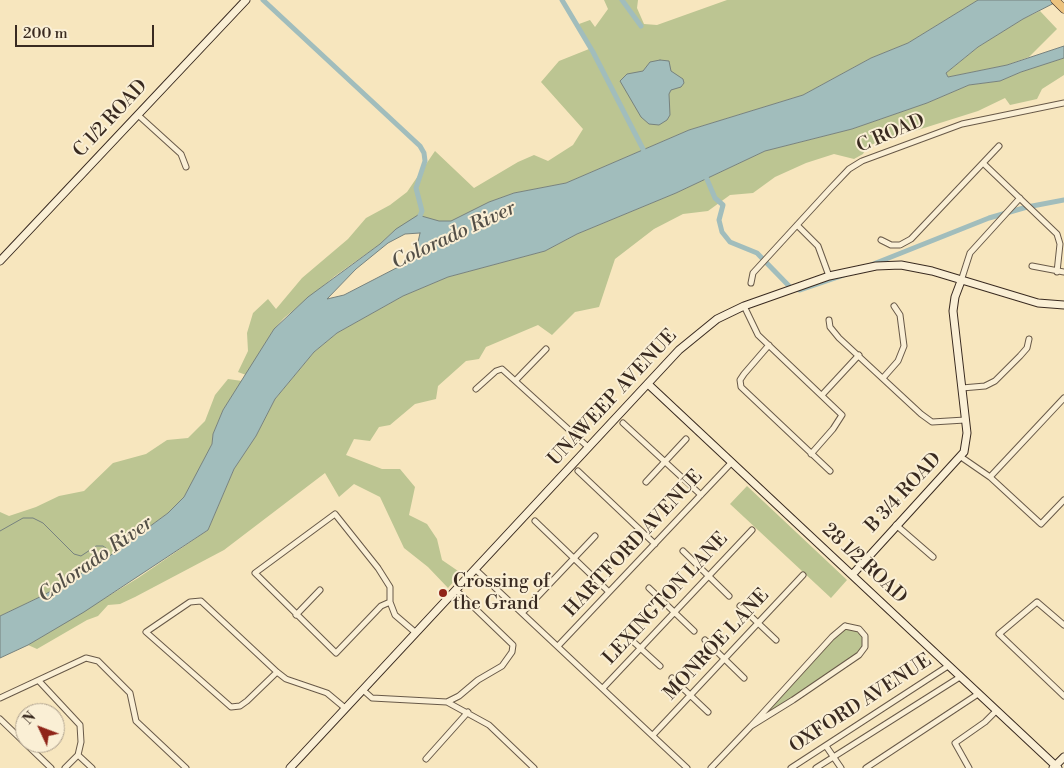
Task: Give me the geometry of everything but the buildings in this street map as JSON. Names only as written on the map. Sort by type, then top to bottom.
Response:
[{"type":"main road","points":[[1055,0],[1064,9]]},
{"type":"street","name":"C 1/2 ROAD","points":[[0,261],[246,0]]},
{"type":"street","name":"C ROAD","points":[[751,282],[753,273],[836,182],[862,160],[962,124],[1064,103]]},
{"type":"street","points":[[138,115],[181,154],[186,167]]},
{"type":"street","points":[[881,240],[891,246],[900,245],[912,239],[999,146]]},
{"type":"street","points":[[982,163],[1057,234],[1060,244],[1057,272]]},
{"type":"street","points":[[1020,198],[970,253],[955,297],[953,311],[966,420],[966,446],[961,457],[990,477],[1041,524],[1064,500]]},
{"type":"street","points":[[798,225],[818,246],[829,276]]},
{"type":"street","name":"UNAWEEP AVENUE","points":[[290,768],[648,384],[693,337],[718,319],[744,306],[829,276],[876,266],[902,265],[932,271],[1038,303],[1064,305]]},
{"type":"street","points":[[1032,266],[1064,272]]},
{"type":"street","points":[[744,306],[754,330],[842,415],[840,421],[811,454]]},
{"type":"street","points":[[883,378],[898,361],[904,346],[900,315],[894,306]]},
{"type":"street","points":[[829,320],[832,329],[921,414],[932,422],[966,420]]},
{"type":"street","points":[[962,388],[985,386],[995,381],[1021,356],[1027,348],[1029,339]]},
{"type":"street","points":[[769,345],[744,374],[739,384],[830,471]]},
{"type":"street","points":[[516,380],[546,349]]},
{"type":"street","points":[[822,395],[859,355]]},
{"type":"street","points":[[476,389],[499,369],[505,370],[588,447]]},
{"type":"street","name":"28 1/2 ROAD","points":[[648,384],[1055,767]]},
{"type":"street","points":[[990,477],[1063,400]]},
{"type":"street","points":[[623,423],[701,495]]},
{"type":"street","points":[[646,482],[686,439]]},
{"type":"street","name":"B 3/4 ROAD","points":[[852,574],[961,457]]},
{"type":"street","name":"HARTFORD AVENUE","points":[[558,646],[732,462]]},
{"type":"street","points":[[578,471],[655,544]]},
{"type":"street","points":[[390,602],[381,606],[336,653],[255,573],[335,514],[390,587],[390,602],[395,615],[416,632]]},
{"type":"street","points":[[535,521],[609,592]]},
{"type":"street","points":[[896,525],[933,557]]},
{"type":"street","name":"LEXINGTON LANE","points":[[603,688],[752,530]]},
{"type":"street","points":[[522,613],[595,536]]},
{"type":"street","points":[[683,551],[729,596]]},
{"type":"street","points":[[475,569],[687,768]]},
{"type":"street","name":"MONROE LANE","points":[[653,736],[803,576]]},
{"type":"street","points":[[649,588],[694,631]]},
{"type":"street","points":[[296,615],[320,590]]},
{"type":"street","points":[[447,702],[459,696],[478,680],[507,661],[513,645],[456,590]]},
{"type":"street","points":[[277,672],[247,701],[240,706],[231,707],[146,632],[190,602],[201,601],[286,679],[327,693],[345,708]]},
{"type":"street","points":[[1064,625],[1037,602],[1000,634],[1064,696]]},
{"type":"street","points":[[740,606],[776,640]]},
{"type":"street","points":[[711,768],[839,630],[849,626],[862,632],[865,647],[859,655],[751,726]]},
{"type":"street","points":[[627,636],[660,666]]},
{"type":"street","points":[[705,640],[744,678]]},
{"type":"street","points":[[0,698],[86,658],[98,661],[130,693],[136,721],[186,768]]},
{"type":"street","name":"OXFORD AVENUE","points":[[791,768],[948,666]]},
{"type":"street","name":"OXFORD AVENUE","points":[[816,768],[960,677]]},
{"type":"street","points":[[672,678],[708,712]]},
{"type":"street","points":[[39,681],[80,725],[81,742],[78,755],[65,768]]},
{"type":"street","points":[[363,690],[372,698],[447,702],[489,725],[534,768]]},
{"type":"street","points":[[866,768],[978,694]]},
{"type":"street","points":[[969,768],[955,743],[985,722],[996,711]]},
{"type":"street","points":[[426,759],[468,712]]},
{"type":"street","points":[[0,719],[51,768]]},
{"type":"street","points":[[826,746],[841,768]]},
{"type":"street","points":[[78,755],[92,768]]},
{"type":"street","points":[[1055,767],[1064,757]]},
{"type":"green space","points":[[604,0],[638,0],[637,8],[644,24],[657,25],[727,0],[978,0],[908,43],[871,58],[803,95],[689,130],[566,183],[514,193],[489,202],[451,221],[396,229],[380,244],[335,276],[284,318],[274,329],[246,375],[238,372],[248,351],[247,333],[253,313],[268,299],[276,309],[302,278],[348,239],[366,218],[390,205],[407,192],[435,151],[474,188],[518,162],[534,155],[548,161],[573,145],[583,129],[541,82],[559,61],[589,49],[579,24],[590,20],[595,27],[608,9]]},
{"type":"green space","points":[[1040,11],[1057,29],[1029,57],[1007,65],[948,77],[946,73],[978,47],[1023,19]]},
{"type":"green space","points":[[1064,58],[1064,75],[1042,89],[1037,99],[1010,105],[1005,98],[978,111],[867,146],[863,154],[854,159],[834,154],[806,163],[775,177],[753,193],[730,195],[708,211],[683,214],[654,229],[615,259],[599,307],[575,312],[552,335],[538,325],[486,347],[479,359],[466,361],[438,386],[436,399],[415,404],[390,425],[379,427],[370,441],[354,439],[346,455],[382,469],[400,469],[415,487],[409,515],[427,524],[437,539],[442,560],[461,573],[448,588],[428,567],[404,548],[380,497],[354,484],[339,497],[325,473],[224,550],[135,597],[120,604],[108,605],[98,616],[87,620],[37,649],[28,645],[138,578],[208,530],[234,469],[256,436],[275,399],[314,352],[337,333],[403,296],[448,277],[545,251],[577,234],[676,193],[765,151],[852,129],[927,103],[969,85],[1000,81]]},
{"type":"green space","points":[[228,379],[242,381],[223,410],[213,434],[212,444],[184,497],[168,513],[104,560],[44,595],[0,616],[0,512],[9,516],[36,507],[59,496],[84,491],[113,463],[146,454],[167,440],[188,438],[205,421],[215,395]]},
{"type":"green space","points":[[747,486],[847,580],[831,598],[730,504]]},
{"type":"green space","points":[[852,628],[862,635],[864,645],[860,652],[764,716],[764,713],[837,634],[844,629]]},
{"type":"water","name":"Colorado River","points":[[978,0],[1060,0],[1023,19],[978,47],[946,73],[948,77],[1007,65],[1064,46],[1064,58],[1000,81],[969,85],[927,103],[852,129],[765,151],[676,193],[577,234],[545,251],[448,277],[403,296],[337,333],[314,352],[275,399],[256,436],[234,469],[208,530],[84,612],[28,645],[0,658],[0,616],[44,595],[104,560],[168,513],[184,497],[212,444],[213,434],[223,410],[274,329],[308,297],[380,244],[396,229],[418,215],[439,221],[451,221],[489,202],[514,193],[566,183],[689,130],[803,95],[871,58],[908,43]],"holes":[[[420,233],[415,256],[406,263],[344,295],[327,299],[356,269],[388,243],[405,234]]]},
{"type":"water","points":[[669,61],[671,71],[683,79],[684,83],[681,87],[671,90],[669,94],[670,115],[667,120],[659,125],[649,124],[641,117],[620,81],[627,74],[643,71],[650,62]]},
{"type":"waterway","points":[[263,0],[420,146],[424,153],[425,161],[416,188],[422,211],[420,216]]},
{"type":"waterway","points":[[562,0],[593,52],[643,149]]},
{"type":"waterway","points":[[622,0],[641,26]]},
{"type":"waterway","points":[[706,177],[715,198],[723,205],[719,220],[722,232],[730,242],[757,253],[791,288],[800,290],[844,275]]},
{"type":"waterway","points":[[871,265],[989,218],[1027,207],[1064,200]]},
{"type":"waterway","name":"Colorado River","points":[[0,531],[23,518],[33,518],[43,523],[74,554],[81,556],[96,546],[103,546],[107,549],[103,555],[105,560]]},
{"type":"place","name":"Crossing of the Grand","points":[[443,593]]}]
